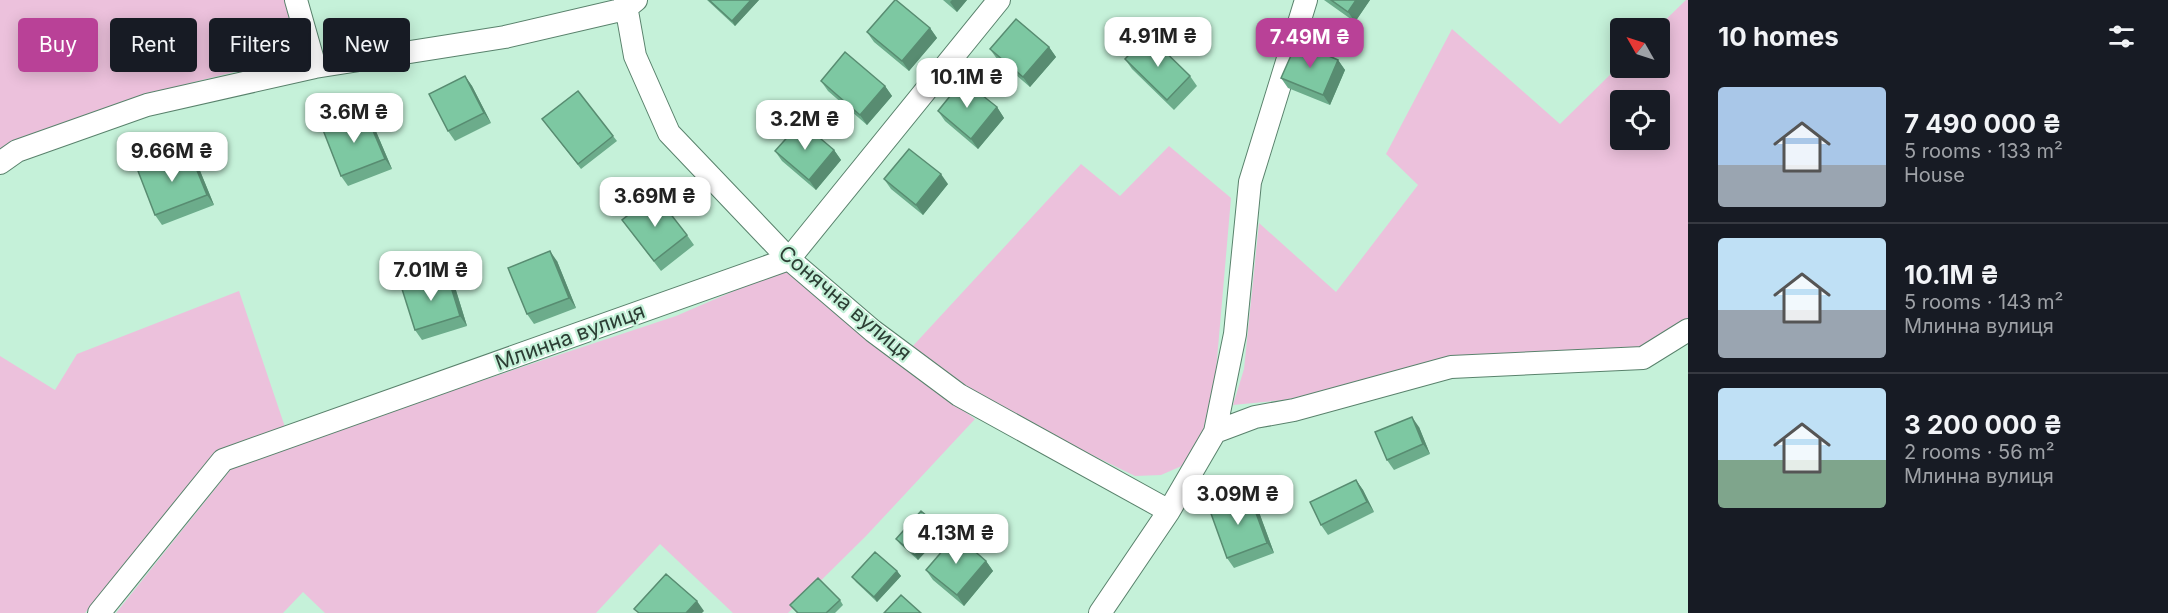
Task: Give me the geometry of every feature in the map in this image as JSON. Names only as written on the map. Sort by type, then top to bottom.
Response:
[{"type":"street","points":[[296,0],[315,67]]},
{"type":"street","points":[[789,259],[999,0]]},
{"type":"street","points":[[1100,613],[1169,511],[1215,432],[1235,334],[1250,182],[1306,0]]},
{"type":"street","points":[[0,163],[17,151],[147,105],[315,67],[505,37],[628,3]]},
{"type":"street","name":"Сонячна вулиця","points":[[628,3],[635,56],[669,133],[789,259],[873,331],[959,395],[1169,511]]},
{"type":"street","name":"Млинна вулиця","points":[[99,613],[223,460],[789,259]]},
{"type":"street","points":[[1215,432],[1255,417],[1294,410],[1451,367],[1643,358],[1688,330]]},
{"type":"shaded area","points":[[0,0],[285,0],[289,18],[209,18],[209,72],[235,72],[190,83],[19,141],[0,152]]},
{"type":"shaded area","points":[[1688,0],[1688,323],[1640,353],[1432,367],[1284,400],[1233,405],[1244,369],[1259,223],[1336,292],[1418,185],[1386,154],[1452,29],[1560,124],[1610,75],[1610,78],[1670,78],[1670,18],[1667,18]]},
{"type":"shaded area","points":[[1169,146],[1231,198],[1216,371],[1202,436],[1184,465],[1161,475],[1135,476],[1041,430],[963,387],[911,348],[1081,164],[1120,196]]},
{"type":"shaded area","points":[[785,269],[870,341],[975,419],[866,536],[788,613],[733,613],[660,544],[596,613],[325,613],[303,592],[283,613],[116,613],[231,469],[285,446],[676,316]]},
{"type":"shaded area","points":[[239,291],[285,427],[217,452],[85,613],[0,613],[0,356],[55,390],[77,354]]},
{"type":"building","points":[[709,0],[751,0],[732,21]]},
{"type":"building","points":[[895,0],[930,28],[902,61],[867,32]]},
{"type":"building","points":[[1331,0],[1356,0],[1348,12]]},
{"type":"building","points":[[1016,19],[1049,47],[1023,77],[990,49]]},
{"type":"building","points":[[1148,35],[1190,76],[1167,100],[1125,59]]},
{"type":"building","points":[[1297,42],[1338,60],[1323,95],[1281,78]]},
{"type":"building","points":[[845,52],[885,86],[860,115],[821,81]]},
{"type":"building","points":[[465,76],[484,113],[448,131],[429,94]]},
{"type":"building","points":[[963,80],[997,107],[971,139],[938,111]]},
{"type":"building","points":[[578,91],[613,136],[578,164],[542,119]]},
{"type":"building","points":[[365,112],[385,159],[341,176],[323,130]]},
{"type":"building","points":[[801,122],[834,150],[809,180],[775,151]]},
{"type":"building","points":[[909,149],[941,174],[916,205],[884,179]]},
{"type":"building","points":[[189,151],[207,195],[155,215],[138,171]]},
{"type":"building","points":[[655,194],[687,235],[654,261],[622,220]]},
{"type":"building","points":[[550,251],[569,298],[527,314],[508,268]]},
{"type":"building","points":[[447,274],[460,316],[415,330],[402,289]]},
{"type":"building","points":[[1412,417],[1423,444],[1387,460],[1375,432]]},
{"type":"building","points":[[1356,480],[1367,502],[1321,525],[1310,502]]},
{"type":"building","points":[[1249,494],[1267,543],[1227,558],[1209,508]]},
{"type":"building","points":[[921,511],[940,527],[915,555],[896,539]]},
{"type":"building","points":[[956,535],[986,561],[957,595],[926,570]]},
{"type":"building","points":[[875,552],[897,571],[874,597],[852,577]]},
{"type":"building","points":[[666,574],[697,601],[686,613],[639,613],[634,609]]},
{"type":"building","points":[[818,578],[840,600],[826,613],[798,613],[790,605]]},
{"type":"building","points":[[901,595],[921,613],[884,613]]}]
